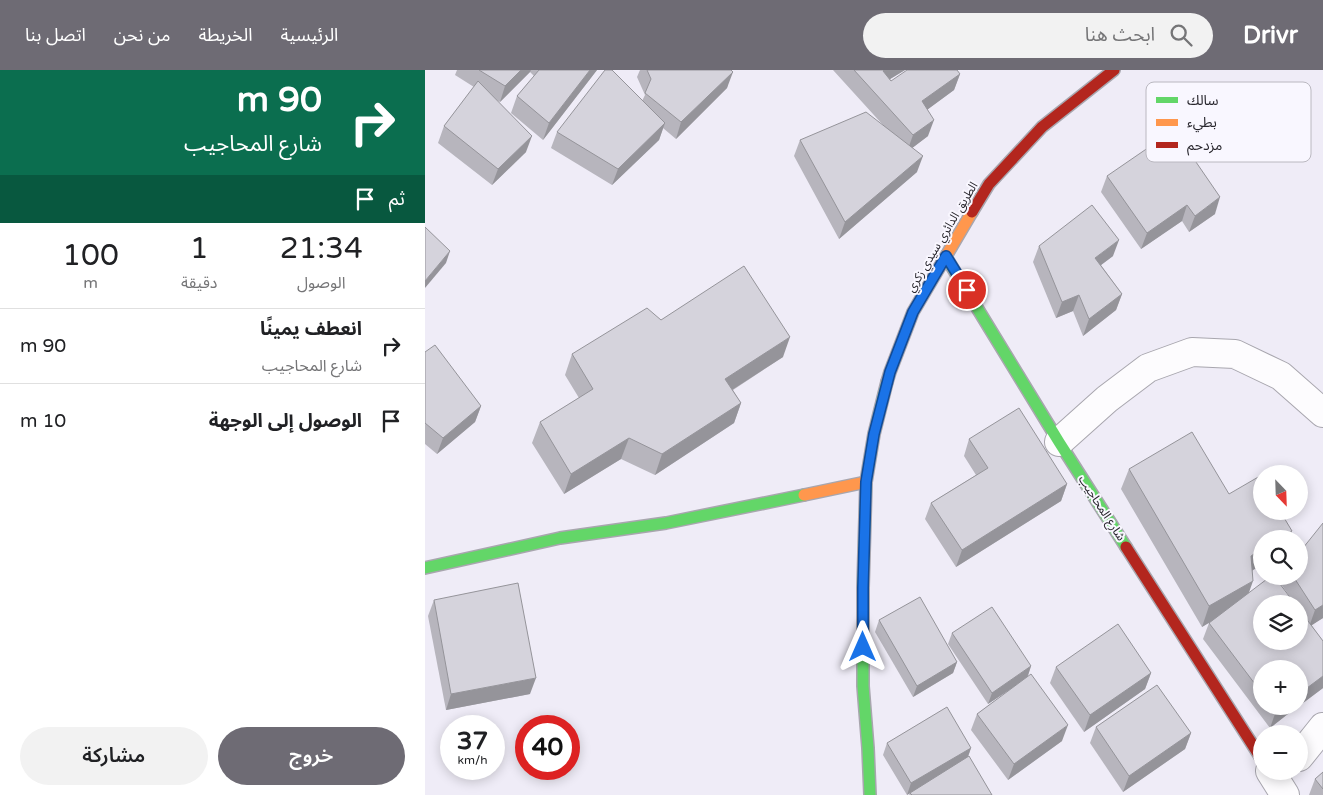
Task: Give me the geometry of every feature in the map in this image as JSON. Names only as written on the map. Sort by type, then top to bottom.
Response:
[{"type":"street","name":"الطريق الدائري سيدي زكري","points":[[870,795],[863,686],[866,482],[874,434],[890,372],[913,312],[989,184],[1042,128],[1114,70]]},
{"type":"street","name":"شارع المحاجيب","points":[[946,256],[1059,442],[1253,745]]},
{"type":"street","points":[[1059,442],[1107,399],[1148,368],[1192,352],[1235,354],[1281,376],[1323,413]]},
{"type":"street","points":[[425,568],[560,538],[666,523],[866,482]]},
{"type":"street","points":[[1308,745],[1323,726]]},
{"type":"building","points":[[479,70],[521,70],[505,86]]},
{"type":"building","points":[[539,70],[590,70],[549,123],[517,96]]},
{"type":"building","points":[[605,70],[612,70],[665,123],[618,169],[557,132]]},
{"type":"building","points":[[647,70],[731,70],[733,72],[681,122],[645,93],[651,79]]},
{"type":"building","points":[[854,70],[884,70],[891,81],[907,70],[957,70],[960,74],[922,101],[934,120],[913,135]]},
{"type":"building","points":[[478,81],[532,136],[498,169],[444,126]]},
{"type":"building","points":[[866,112],[923,156],[845,222],[800,140]]},
{"type":"building","points":[[1146,149],[1146,162],[1196,162],[1220,197],[1195,216],[1187,205],[1147,233],[1107,176]]},
{"type":"building","points":[[1092,205],[1119,240],[1095,258],[1122,294],[1089,319],[1079,295],[1062,302],[1039,246]]},
{"type":"building","points":[[425,227],[450,251],[425,281]]},
{"type":"building","points":[[744,266],[790,337],[725,379],[741,403],[662,454],[629,438],[571,474],[540,422],[593,389],[572,354],[647,308],[661,320]]},
{"type":"building","points":[[435,345],[481,406],[443,438],[425,423],[425,352]]},
{"type":"building","points":[[1019,408],[1067,484],[962,550],[931,503],[988,468],[969,439]]},
{"type":"building","points":[[1192,432],[1229,494],[1253,480],[1253,520],[1285,520],[1291,530],[1253,530],[1253,555],[1251,556],[1253,581],[1209,606],[1129,469]]},
{"type":"building","points":[[1323,523],[1323,605],[1315,610],[1308,599],[1308,595],[1305,595],[1299,585],[1308,585],[1308,542]]},
{"type":"building","points":[[518,583],[536,678],[451,694],[434,600]]},
{"type":"building","points":[[1259,585],[1281,585],[1288,595],[1253,595],[1253,650],[1308,650],[1308,621],[1323,641],[1323,676],[1308,687],[1308,660],[1253,660],[1253,681],[1209,623]]},
{"type":"building","points":[[920,597],[957,662],[917,686],[879,620]]},
{"type":"building","points":[[992,607],[1031,666],[992,693],[952,633]]},
{"type":"building","points":[[1118,624],[1151,673],[1090,715],[1056,667]]},
{"type":"building","points":[[1031,674],[1068,725],[1014,764],[977,714]]},
{"type":"building","points":[[1157,685],[1191,733],[1129,776],[1096,727]]},
{"type":"building","points":[[947,707],[971,748],[911,783],[887,743]]},
{"type":"building","points":[[969,756],[992,795],[912,795],[910,793]]},
{"type":"building","points":[[1323,772],[1323,789],[1315,779]]},
{"type":"traffic: fast","points":[[946,257],[1059,442],[1126,547]]},
{"type":"traffic: fast","points":[[870,795],[863,686],[866,482],[874,434],[887,382]]},
{"type":"traffic: fast","points":[[425,568],[560,538],[666,523],[804,495]]},
{"type":"traffic: slow","points":[[887,382],[913,312],[972,212]]},
{"type":"traffic: slow","points":[[804,495],[866,482]]},
{"type":"traffic: jam","points":[[972,212],[989,184],[1042,127],[1114,70]]},
{"type":"traffic: jam","points":[[1126,547],[1253,745]]},
{"type":"route","points":[[863,647],[866,482],[874,434],[890,372],[913,312],[946,256],[967,290]]}]
